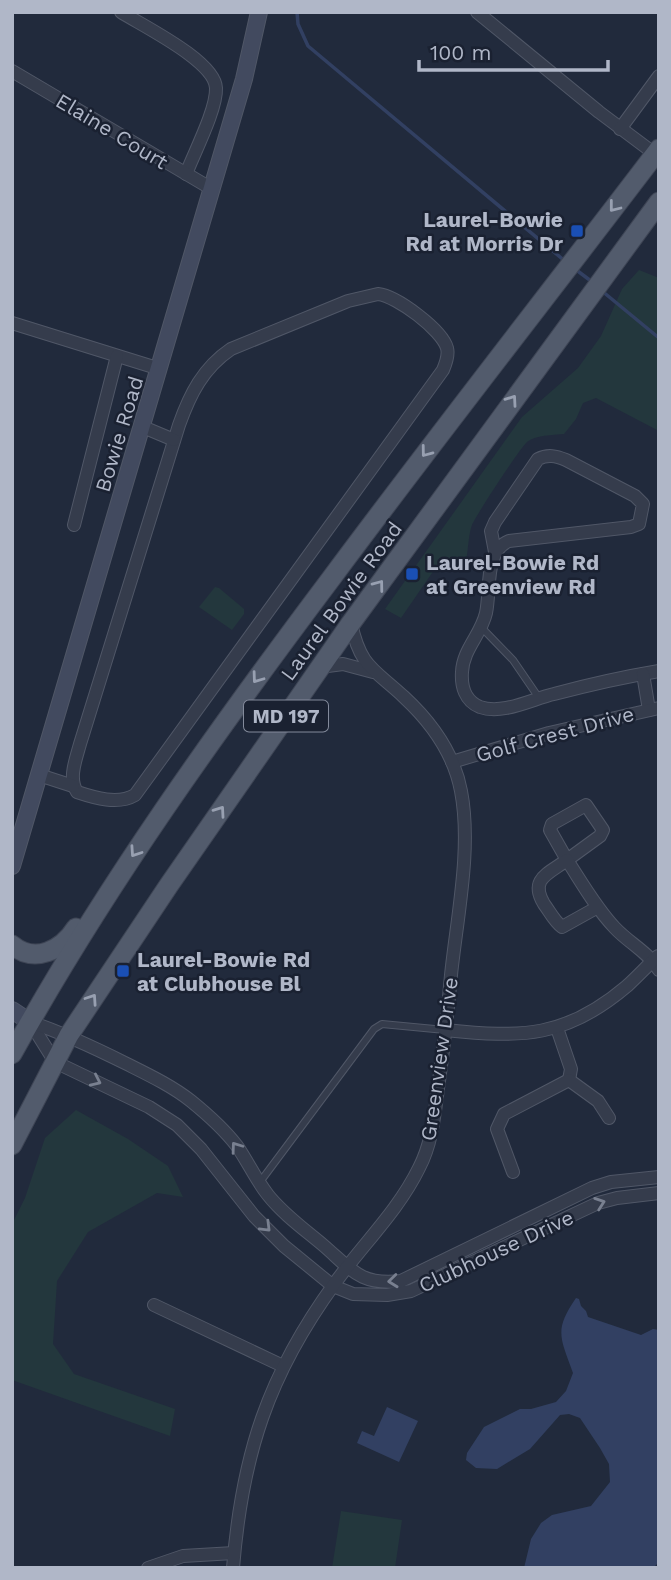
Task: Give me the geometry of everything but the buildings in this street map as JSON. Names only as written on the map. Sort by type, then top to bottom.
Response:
[{"type":"main road","name":"Laurel Bowie Road","points":[[12,1054],[120,875],[253,683],[657,153]]},
{"type":"main road","name":"Laurel Bowie Road","points":[[12,1145],[69,1035],[169,884],[351,623],[659,202]]},
{"type":"main road","points":[[12,945],[22,951],[34,953],[53,951],[61,946],[103,886],[110,878],[120,875]]},
{"type":"street","points":[[121,12],[194,58],[215,82],[213,104],[186,174]]},
{"type":"street","name":"Bowie Road","points":[[12,866],[244,79],[259,12]]},
{"type":"street","points":[[477,12],[620,129],[657,153]]},
{"type":"street","name":"Elaine Court","points":[[12,71],[212,189]]},
{"type":"street","points":[[620,129],[659,76]]},
{"type":"street","points":[[378,294],[394,298],[436,331],[446,346],[445,365],[438,378],[135,795],[127,800],[116,801],[77,792],[74,786],[73,773],[80,744],[174,440],[190,397],[215,361],[243,342],[348,301],[378,294]]},
{"type":"street","points":[[12,323],[160,369]]},
{"type":"street","points":[[74,525],[117,356]]},
{"type":"street","points":[[143,427],[174,440]]},
{"type":"street","points":[[495,552],[491,531],[495,522],[538,459],[544,456],[566,460],[635,496],[643,504],[639,524],[631,527],[509,541],[498,547],[491,567],[488,603],[482,628],[469,646],[463,662],[462,682],[468,699],[489,709],[515,706],[539,698],[659,671]]},
{"type":"street","name":"Greenview Drive","points":[[233,1568],[244,1477],[263,1410],[283,1366],[333,1286],[404,1196],[421,1165],[435,1113],[446,1030],[464,841],[461,789],[452,762],[432,727],[388,683],[373,672],[355,644],[351,623]]},
{"type":"street","points":[[320,667],[343,664],[373,672]]},
{"type":"street","points":[[643,674],[654,709]]},
{"type":"street","name":"Golf Crest Drive","points":[[452,762],[549,733],[654,709]]},
{"type":"street","points":[[39,775],[74,786]]},
{"type":"street","points":[[446,1030],[512,1034],[557,1028],[599,1007],[657,962],[616,929],[598,907],[567,860],[550,830],[552,824],[586,806],[603,830],[600,836],[567,860],[540,880],[537,887],[556,923],[562,926],[598,907]]},
{"type":"street","points":[[12,1010],[30,1022],[55,1062],[149,1107],[177,1125],[201,1149],[254,1216],[284,1246],[333,1286]]},
{"type":"street","name":"Clubhouse Drive","points":[[30,1022],[69,1035],[150,1075],[188,1098],[236,1145],[259,1183],[286,1214],[347,1268],[372,1280],[386,1283],[401,1281],[592,1188],[611,1182],[659,1177]]},
{"type":"street","points":[[557,1028],[570,1074],[598,1101],[609,1118]]},
{"type":"street","points":[[513,1172],[497,1129],[500,1119],[570,1074]]},
{"type":"street","name":"Clubhouse Drive","points":[[333,1286],[353,1294],[387,1295],[411,1291],[598,1203],[659,1193]]},
{"type":"street","points":[[154,1305],[283,1366]]},
{"type":"street","points":[[148,1568],[183,1556],[234,1553]]},
{"type":"lane","points":[[482,628],[513,660],[539,698]]},
{"type":"lane","points":[[259,1183],[374,1029],[382,1024],[405,1024],[446,1030]]},
{"type":"shaded area","points":[[639,270],[659,278],[659,431],[596,398],[583,403],[576,419],[564,434],[530,440],[516,456],[472,525],[463,568],[441,560],[401,618],[385,609],[522,417],[578,368],[601,336],[622,289]]},
{"type":"shaded area","points":[[215,587],[244,609],[244,614],[232,630],[199,607]]},
{"type":"shaded area","points":[[76,1110],[128,1139],[168,1166],[183,1197],[157,1193],[88,1232],[57,1281],[53,1344],[74,1374],[175,1409],[170,1436],[12,1380],[12,1224],[25,1198],[45,1138]]},
{"type":"shaded area","points":[[341,1511],[402,1520],[395,1568],[332,1568]]},
{"type":"water","points":[[576,1298],[588,1317],[641,1335],[653,1329],[659,1330],[659,1562],[653,1568],[524,1568],[531,1539],[541,1523],[552,1515],[591,1506],[610,1482],[609,1464],[580,1418],[569,1414],[560,1415],[530,1449],[497,1469],[476,1468],[466,1460],[467,1453],[484,1427],[520,1409],[556,1402],[566,1391],[573,1373],[561,1334],[564,1318]]},
{"type":"water","points":[[387,1407],[418,1421],[399,1462],[357,1443],[362,1431],[374,1436]]},
{"type":"waterway","points":[[297,12],[298,24],[308,46],[566,262]]},
{"type":"waterway","points":[[575,269],[591,281]]},
{"type":"waterway","points":[[602,291],[659,338]]},
{"type":"place","name":"Laurel-Bowie Rd at Morris Dr","points":[[577,231]]},
{"type":"place","name":"Laurel-Bowie Rd at Greenview Rd","points":[[412,574]]},
{"type":"place","name":"Laurel-Bowie Rd at Clubhouse Bl","points":[[123,971]]}]
